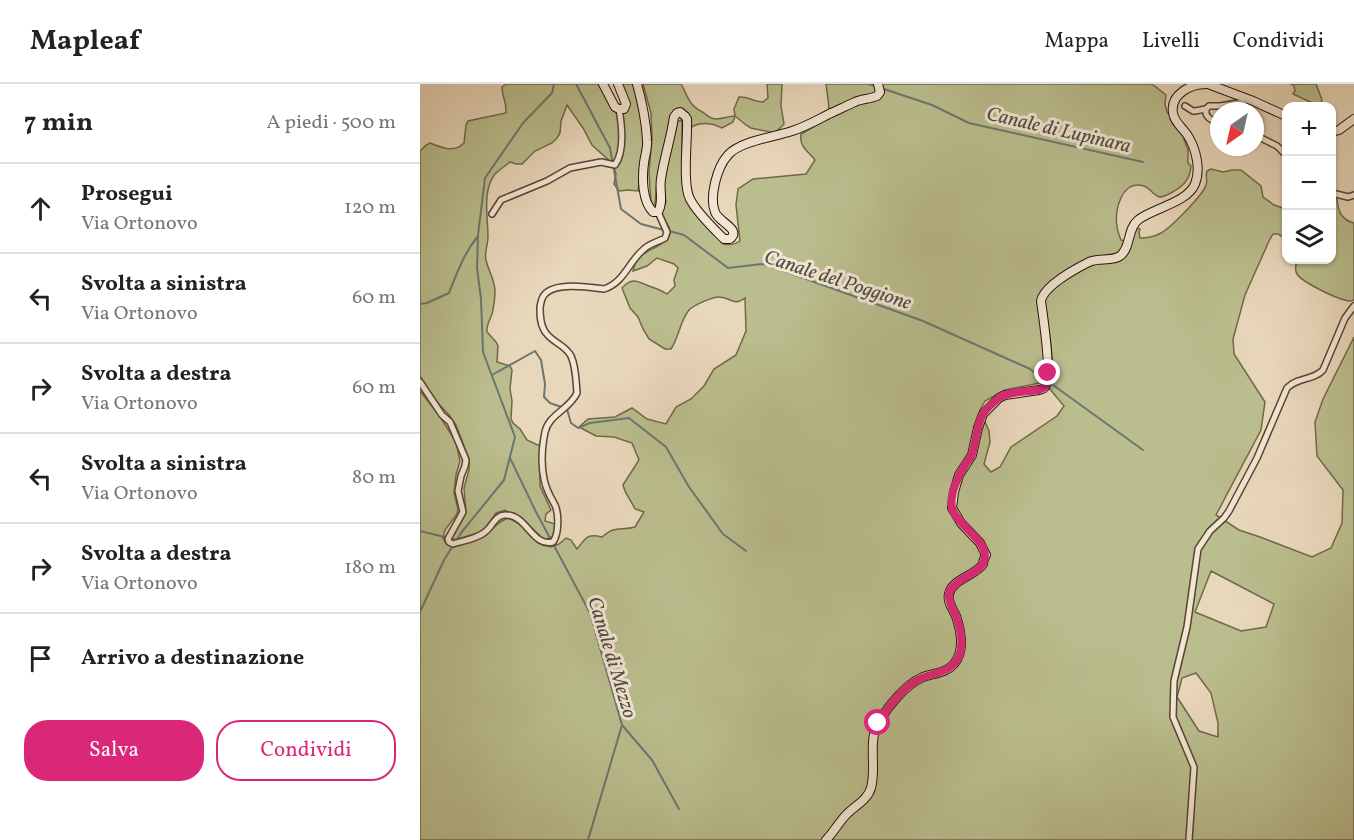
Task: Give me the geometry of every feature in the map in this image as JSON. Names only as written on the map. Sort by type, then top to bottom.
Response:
[{"type":"street","points":[[492,214],[501,200],[548,181],[570,168],[601,162],[615,165],[620,158],[621,119],[619,110],[603,84]]},
{"type":"street","points":[[618,84],[626,104],[624,109],[619,110]]},
{"type":"street","points":[[637,84],[647,142],[644,187],[649,208],[653,212],[658,212]]},
{"type":"street","points":[[420,382],[450,422],[466,460],[458,491],[463,512],[448,539],[449,542],[453,544],[481,535],[502,514],[508,514],[527,526],[539,540],[553,542],[556,538],[557,515],[556,507],[546,490],[543,476],[543,447],[548,422],[565,409],[577,393],[575,369],[571,356],[544,330],[540,317],[543,296],[546,292],[565,286],[609,287],[616,282],[644,248],[665,238],[667,232],[658,212],[660,182],[674,117],[677,113],[683,113],[687,119],[686,184],[689,198],[724,239],[730,239],[734,232],[719,219],[714,211],[713,195],[719,171],[733,149],[792,131],[857,101],[877,96],[880,92],[878,84]]},
{"type":"street","points":[[826,840],[846,814],[869,794],[872,778],[873,737],[881,718],[909,685],[921,678],[949,669],[960,654],[961,634],[949,595],[956,584],[980,567],[986,555],[980,543],[961,523],[952,508],[954,492],[960,475],[972,455],[983,414],[1005,394],[1039,390],[1047,383],[1047,348],[1042,297],[1047,290],[1089,262],[1119,256],[1124,252],[1134,224],[1152,211],[1191,190],[1197,170],[1194,150],[1173,115],[1173,104],[1178,100],[1180,93],[1191,87],[1207,84],[1282,114]]},
{"type":"street","points":[[1185,106],[1194,111],[1206,109],[1209,106],[1244,102],[1229,96],[1230,92]]},
{"type":"street","points":[[1206,109],[1205,113],[1210,119]]},
{"type":"street","points":[[1336,130],[1354,119]]},
{"type":"street","points":[[1264,140],[1282,150]]},
{"type":"street","points":[[1336,195],[1348,197],[1354,195]]},
{"type":"street","points":[[1189,840],[1194,767],[1173,717],[1174,681],[1190,608],[1198,549],[1210,531],[1229,511],[1257,458],[1287,388],[1295,381],[1319,374],[1323,370],[1345,318],[1354,306]]},
{"type":"green space","points":[[506,84],[598,84],[614,110],[618,113],[625,113],[628,109],[620,84],[633,84],[642,122],[644,146],[638,191],[619,191],[614,184],[616,174],[613,164],[592,145],[567,105],[561,121],[560,133],[552,143],[535,151],[522,164],[510,162],[495,174],[491,181],[487,196],[486,257],[495,293],[487,332],[498,346],[497,362],[510,366],[512,370],[511,419],[527,440],[540,446],[540,486],[551,510],[546,514],[545,521],[555,524],[554,536],[544,540],[528,524],[505,510],[496,513],[481,532],[454,540],[452,538],[466,513],[464,488],[469,470],[469,459],[456,425],[436,401],[420,376],[420,151],[430,143],[443,148],[456,148],[464,143],[468,121],[506,113],[502,87]]},
{"type":"green space","points":[[643,84],[681,84],[692,104],[710,117],[716,119],[735,116],[733,122],[722,128],[707,124],[691,127],[676,111],[673,114],[661,158],[655,205],[651,204],[649,172],[652,138],[651,113]]},
{"type":"green space","points":[[767,84],[782,84],[781,106],[784,124],[775,133],[751,128],[735,116],[734,109],[739,97],[763,102],[768,98]]},
{"type":"green space","points":[[826,84],[1152,84],[1166,95],[1167,112],[1181,131],[1188,150],[1188,163],[1191,166],[1187,180],[1162,197],[1144,186],[1136,185],[1125,191],[1118,204],[1116,219],[1121,240],[1125,241],[1136,228],[1140,229],[1140,238],[1152,237],[1164,231],[1204,190],[1207,171],[1211,169],[1223,172],[1241,170],[1261,186],[1263,197],[1282,208],[1282,236],[1273,234],[1269,241],[1245,295],[1233,339],[1234,354],[1265,402],[1261,430],[1216,515],[1239,530],[1312,557],[1331,548],[1342,523],[1343,490],[1317,456],[1315,422],[1323,399],[1354,337],[1354,840],[420,840],[420,391],[456,442],[460,461],[454,493],[457,514],[445,530],[443,538],[448,545],[453,547],[485,535],[509,518],[521,525],[538,543],[551,547],[566,538],[571,540],[577,549],[590,536],[602,537],[615,530],[635,527],[644,512],[635,509],[623,485],[639,460],[632,443],[614,437],[596,436],[579,427],[588,419],[615,417],[632,408],[647,419],[666,424],[676,407],[691,399],[704,386],[714,369],[736,355],[746,331],[745,298],[735,302],[716,297],[689,310],[671,349],[665,349],[649,339],[638,317],[630,308],[622,288],[629,282],[635,281],[667,294],[675,286],[674,280],[678,268],[674,264],[657,258],[647,266],[633,271],[635,263],[644,253],[661,244],[670,234],[669,227],[661,215],[666,202],[663,182],[677,122],[681,120],[682,123],[682,179],[685,193],[723,244],[732,244],[740,241],[736,205],[738,189],[753,179],[806,174],[815,160],[803,146],[801,134],[824,120],[829,104]],"holes":[[[1044,382],[1064,406],[1057,416],[1011,447],[1000,467],[991,472],[984,464],[990,442],[989,431],[980,410],[985,401],[1005,390]],[[1211,571],[1274,604],[1266,627],[1241,631],[1195,612]],[[1196,673],[1211,693],[1218,723],[1218,737],[1199,731],[1177,697],[1182,678]]]},
{"type":"green space","points":[[1291,84],[1316,84],[1321,102],[1310,102],[1293,94],[1294,86]]},
{"type":"green space","points":[[1336,198],[1344,218],[1354,223],[1354,300],[1347,301],[1312,285],[1297,274],[1296,264],[1336,264]]},
{"type":"waterway","points":[[420,612],[444,560],[461,533],[504,480],[515,437],[483,352],[477,268],[478,235],[485,178],[523,123],[552,93],[554,84]]},
{"type":"waterway","name":"Canale del Poggione","points":[[576,84],[610,148],[621,209],[641,224],[664,230]]},
{"type":"waterway","name":"Canale di Lupinara","points":[[868,84],[875,86]]},
{"type":"waterway","name":"Canale di Lupinara","points":[[881,88],[932,105],[969,123],[1143,162]]},
{"type":"waterway","name":"Canale del Poggione","points":[[669,231],[684,235],[728,268],[762,264],[784,271],[923,321],[1030,369],[1042,378]]},
{"type":"waterway","points":[[420,304],[449,293],[465,256],[478,236]]},
{"type":"waterway","points":[[492,375],[535,351],[541,360],[545,384],[544,397],[550,403],[567,409],[571,423],[578,428],[590,423],[629,418],[666,447],[689,487],[723,534],[746,551]]},
{"type":"waterway","name":"Canale del Poggione","points":[[1053,385],[1143,450]]},
{"type":"waterway","name":"Canale di Mezzo","points":[[510,458],[590,613],[622,725],[588,840]]},
{"type":"waterway","points":[[420,531],[457,540]]},
{"type":"waterway","points":[[622,725],[652,760],[679,809]]},
{"type":"route","points":[[878,723],[909,685],[921,678],[949,669],[960,654],[961,634],[949,595],[956,584],[980,567],[986,555],[980,543],[961,523],[952,508],[954,492],[960,475],[972,455],[983,414],[1005,394],[1044,388],[1048,373]]}]
